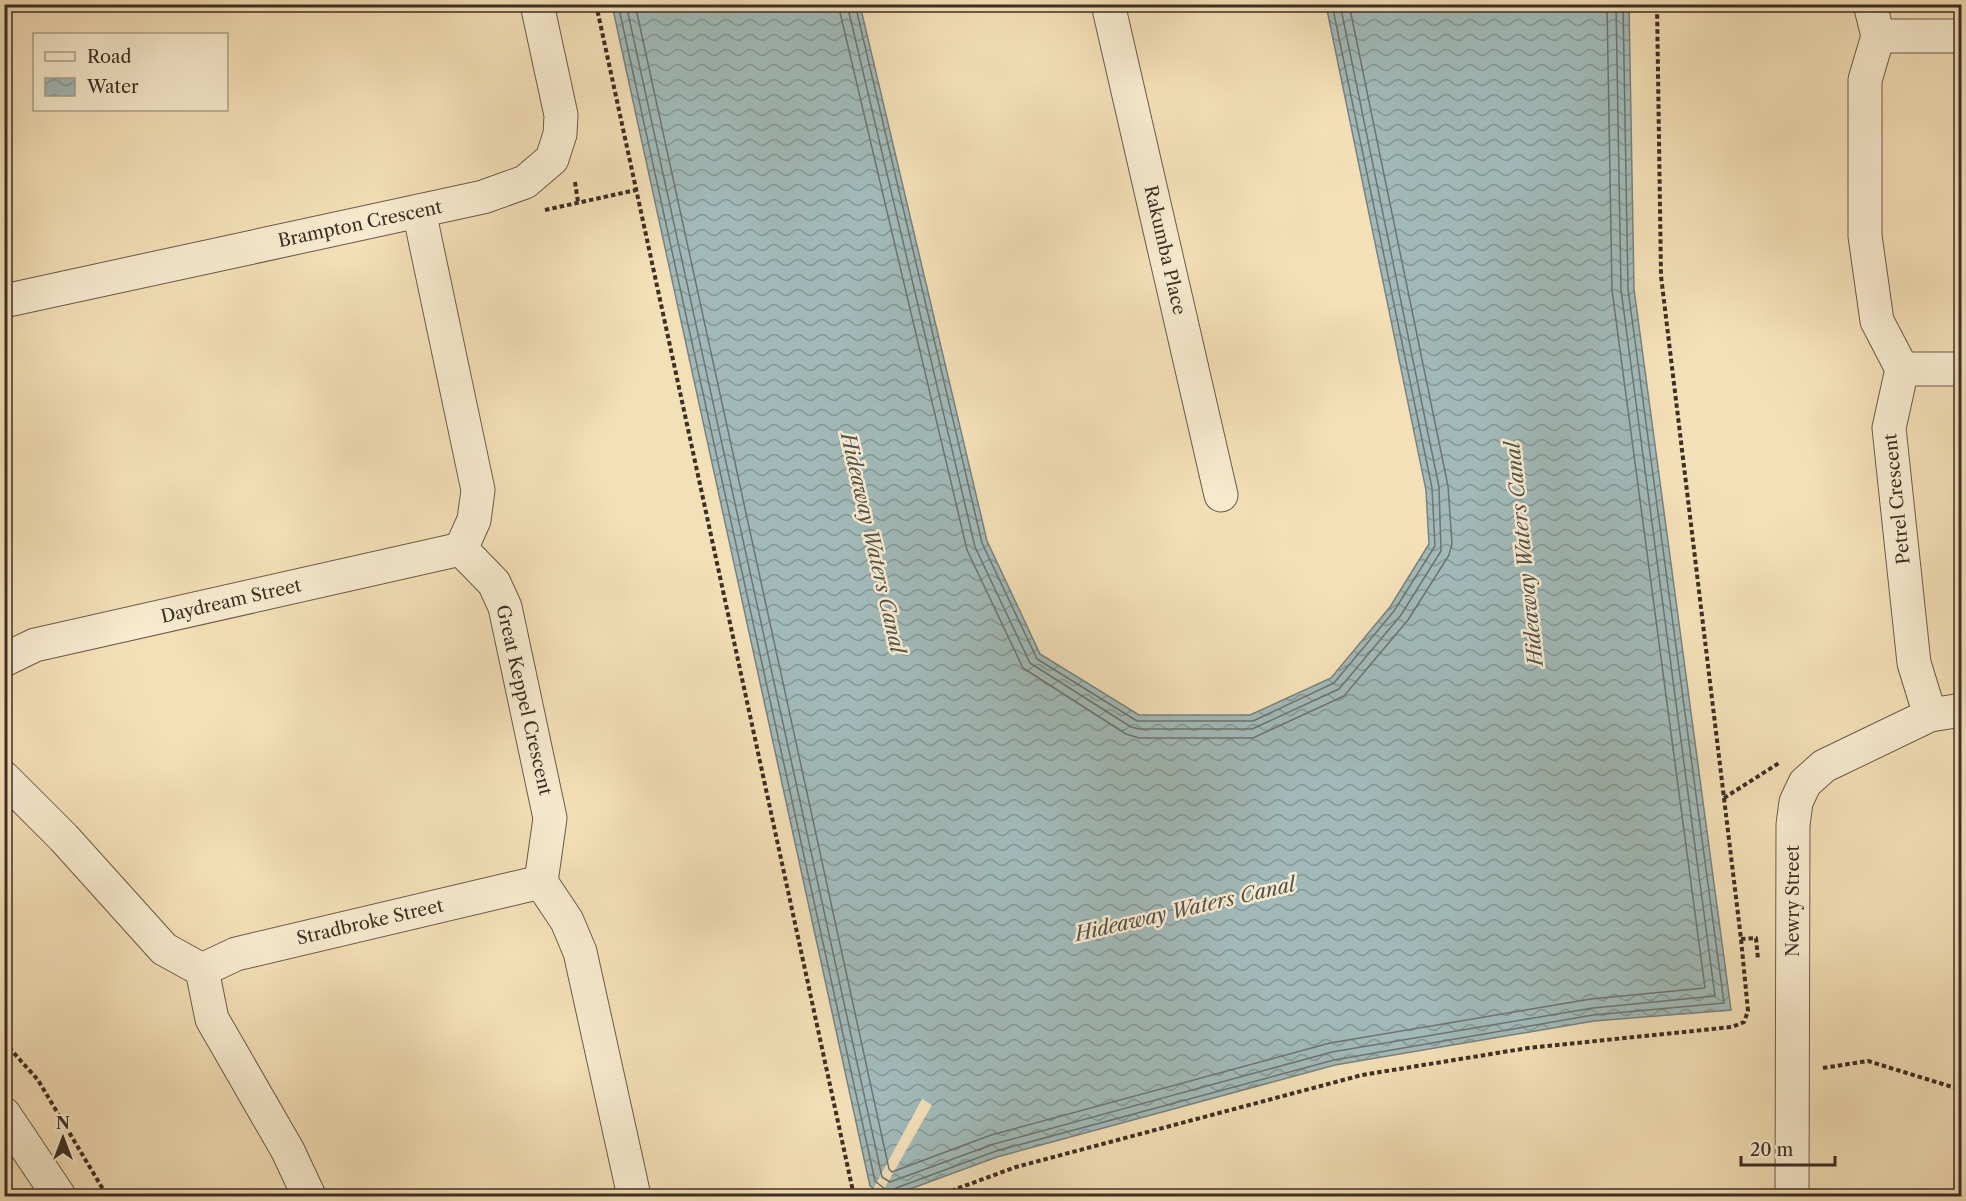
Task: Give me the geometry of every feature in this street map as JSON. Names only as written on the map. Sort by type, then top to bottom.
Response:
[{"type":"street","name":"Brampton Crescent","points":[[4,301],[483,197],[525,182],[552,159],[560,134],[561,115],[537,4]]},
{"type":"street","name":"Rakumba Place","points":[[1108,4],[1221,495]]},
{"type":"street","points":[[1870,4],[1878,36],[1865,80],[1865,236],[1877,321],[1902,369],[1962,369]]},
{"type":"street","points":[[1878,36],[1962,36]]},
{"type":"street","points":[[419,211],[478,490],[474,520],[461,549]]},
{"type":"street","name":"Petrel Crescent","points":[[1902,369],[1889,428],[1914,663],[1930,715]]},
{"type":"street","name":"Daydream Street","points":[[4,660],[35,645],[461,549]]},
{"type":"street","name":"Great Keppel Crescent","points":[[461,549],[494,583],[505,606],[550,818],[541,882]]},
{"type":"street","name":"Newry Street","points":[[1792,1197],[1793,825],[1796,802],[1805,783],[1824,766],[1930,715],[1962,710]]},
{"type":"street","points":[[4,778],[64,838],[164,949],[202,970],[212,1019],[288,1151],[309,1197]]},
{"type":"street","points":[[541,882],[567,921],[580,952],[634,1197]]},
{"type":"street","name":"Stradbroke Street","points":[[202,970],[236,954],[541,882]]},
{"type":"street","points":[[4,1114],[59,1197]]},
{"type":"path","points":[[596,4],[854,1197]]},
{"type":"path","points":[[937,1197],[1016,1167],[1362,1075],[1528,1048],[1732,1028],[1744,1022],[1748,1011],[1741,939],[1661,276],[1657,4]]},
{"type":"path","points":[[536,212],[636,190]]},
{"type":"path","points":[[4,1042],[38,1080],[107,1197]]},
{"type":"path","points":[[1820,1057],[1820,1069],[1868,1061],[1962,1090]]},
{"type":"water","name":"Hideaway Waters Canal","points":[[612,5],[860,5],[987,541],[1040,654],[1139,715],[1250,715],[1331,678],[1390,607],[1429,544],[1426,490],[1326,5],[1629,5],[1634,289],[1731,1010],[1594,1021],[1335,1065],[997,1157],[891,1196],[885,1196],[870,1186]]},
{"type":"pier","points":[[922,1099],[932,1105],[880,1196],[872,1191]]}]
